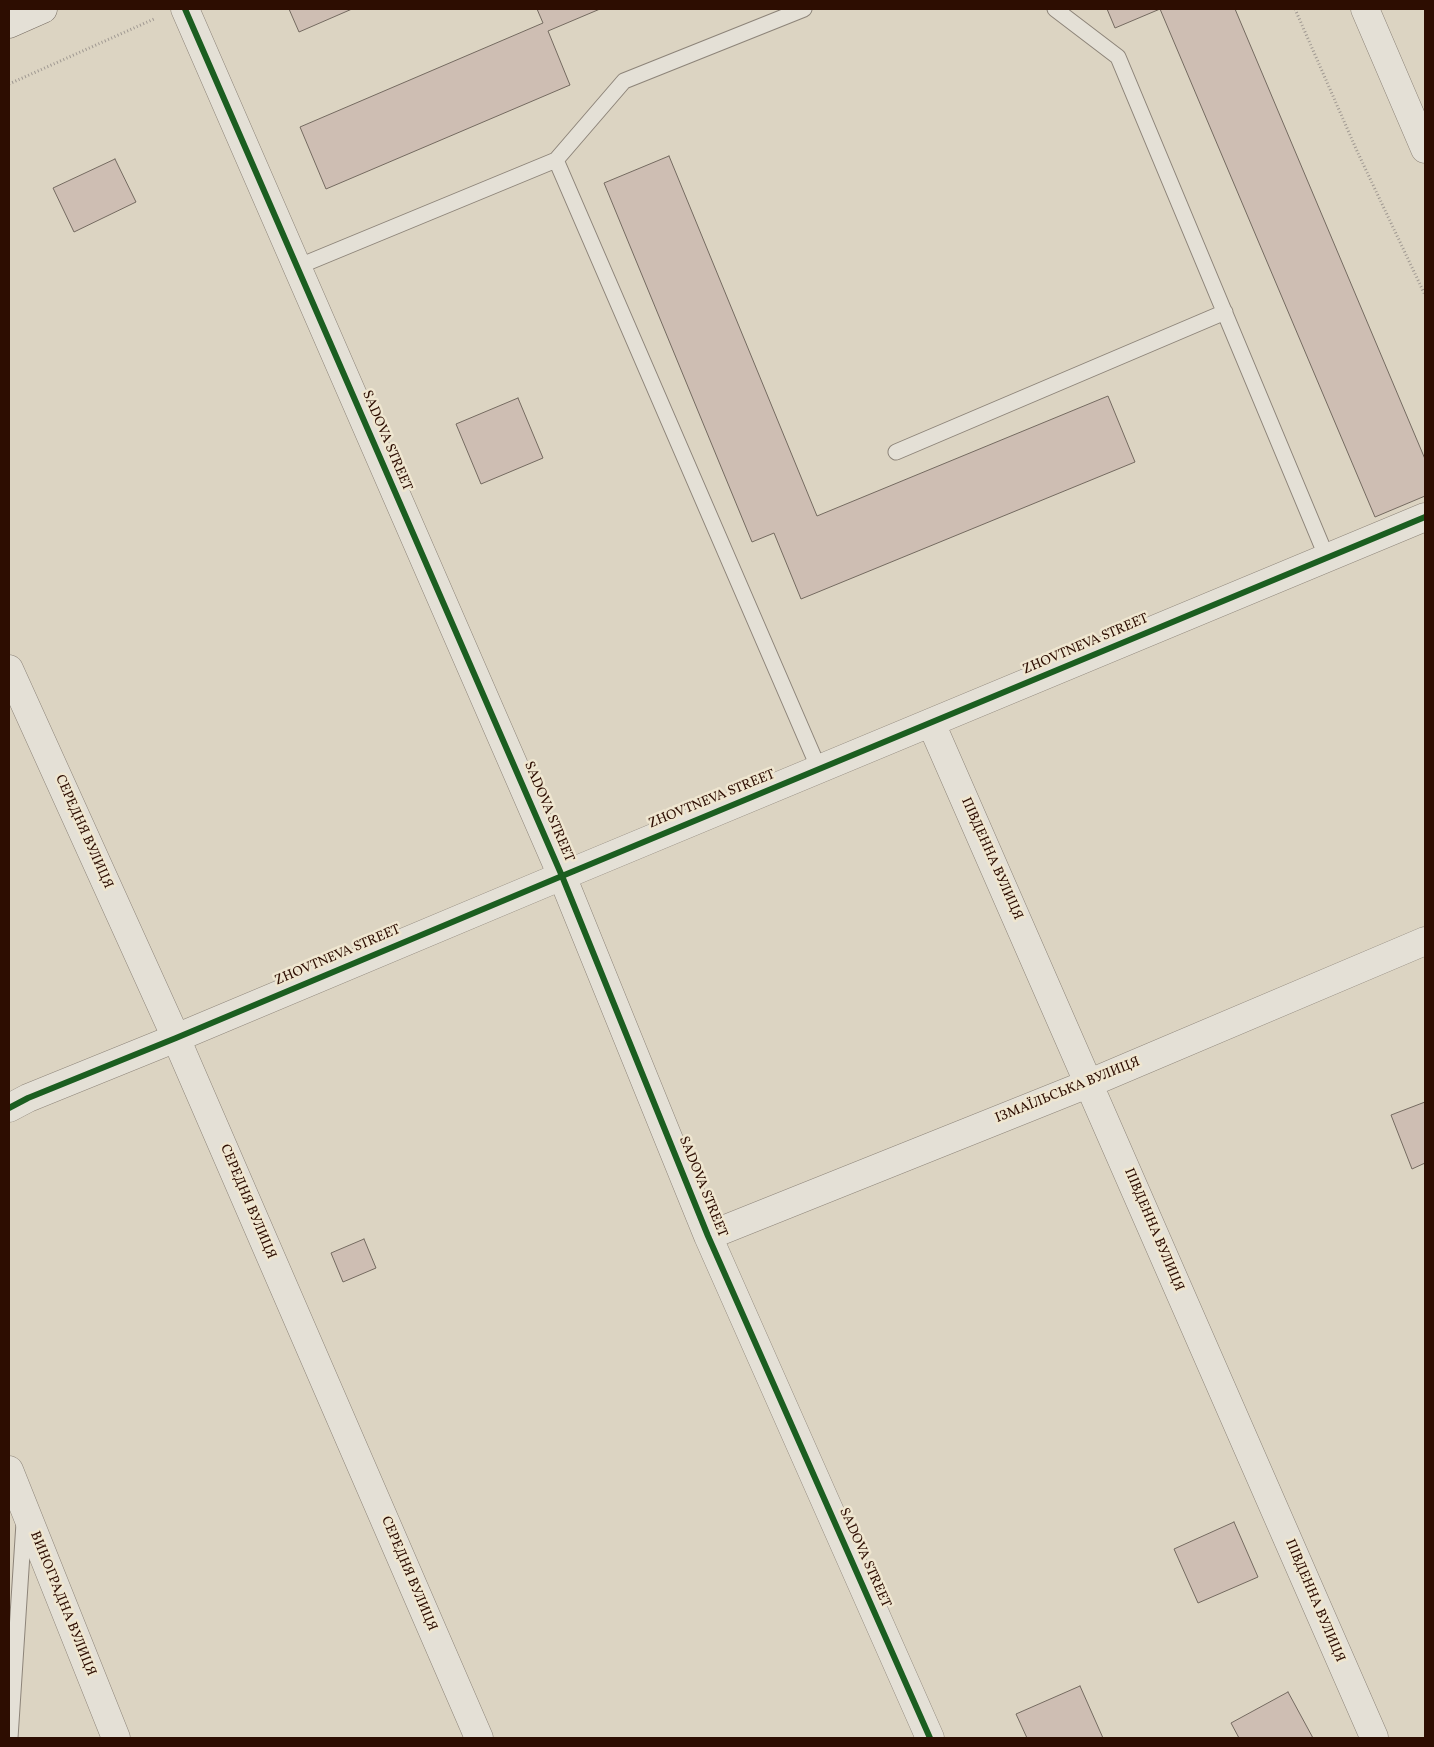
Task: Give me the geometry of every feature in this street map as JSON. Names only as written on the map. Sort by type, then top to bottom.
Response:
[{"type":"street","points":[[9,24],[43,9]]},
{"type":"street","points":[[1364,9],[1425,149]]},
{"type":"street","name":"SADOVA STREET","points":[[172,13],[297,267],[562,876],[708,1236],[930,1738]]},
{"type":"street","name":"ZHOVTNEVA STREET","points":[[15,1099],[176,1038],[1425,517]]},
{"type":"street","name":"СЕРЕДНЯ ВУЛИЦЯ","points":[[9,669],[176,1038],[479,1738]]},
{"type":"street","name":"ПІВДЕННА ВУЛИЦЯ","points":[[931,723],[1375,1738]]},
{"type":"street","name":"ІЗМАЇЛЬСЬКА ВУЛИЦЯ","points":[[708,1236],[1090,1084],[1424,946]]},
{"type":"street","name":"ВИНОГРАДНА ВУЛИЦЯ","points":[[9,1470],[116,1738]]},
{"type":"lane","points":[[297,267],[556,160],[624,81],[804,9]]},
{"type":"lane","points":[[1055,9],[1118,57],[1327,558]]},
{"type":"lane","points":[[556,160],[819,769]]},
{"type":"lane","points":[[896,452],[1225,312]]},
{"type":"lane","points":[[10,1738],[25,1511]]},
{"type":"path","points":[[1295,9],[1357,151],[1425,295]]},
{"type":"path","points":[[9,84],[172,13]]},
{"type":"building","points":[[289,9],[352,9],[299,32]]},
{"type":"building","points":[[537,9],[600,9],[548,31],[570,85],[326,189],[300,127],[543,23]]},
{"type":"building","points":[[1107,9],[1160,9],[1115,28]]},
{"type":"building","points":[[1160,9],[1235,9],[1425,459],[1425,496],[1375,517]]},
{"type":"building","points":[[669,156],[817,516],[1108,396],[1135,462],[801,599],[774,533],[752,542],[604,183]]},
{"type":"building","points":[[115,159],[136,202],[74,232],[53,188]]},
{"type":"building","points":[[518,398],[543,458],[481,484],[456,424]]},
{"type":"building","points":[[1425,1102],[1425,1163],[1412,1169],[1391,1115]]},
{"type":"building","points":[[364,1239],[376,1268],[343,1282],[331,1253]]},
{"type":"building","points":[[1234,1522],[1258,1577],[1198,1603],[1174,1549]]},
{"type":"building","points":[[1080,1686],[1103,1738],[1027,1738],[1016,1714]]},
{"type":"building","points":[[1288,1692],[1313,1738],[1239,1738],[1231,1723]]},
{"type":"cycle path","points":[[185,9],[562,876],[708,1236],[930,1738]]},
{"type":"cycle path","points":[[9,1108],[28,1098],[1425,517]]}]
